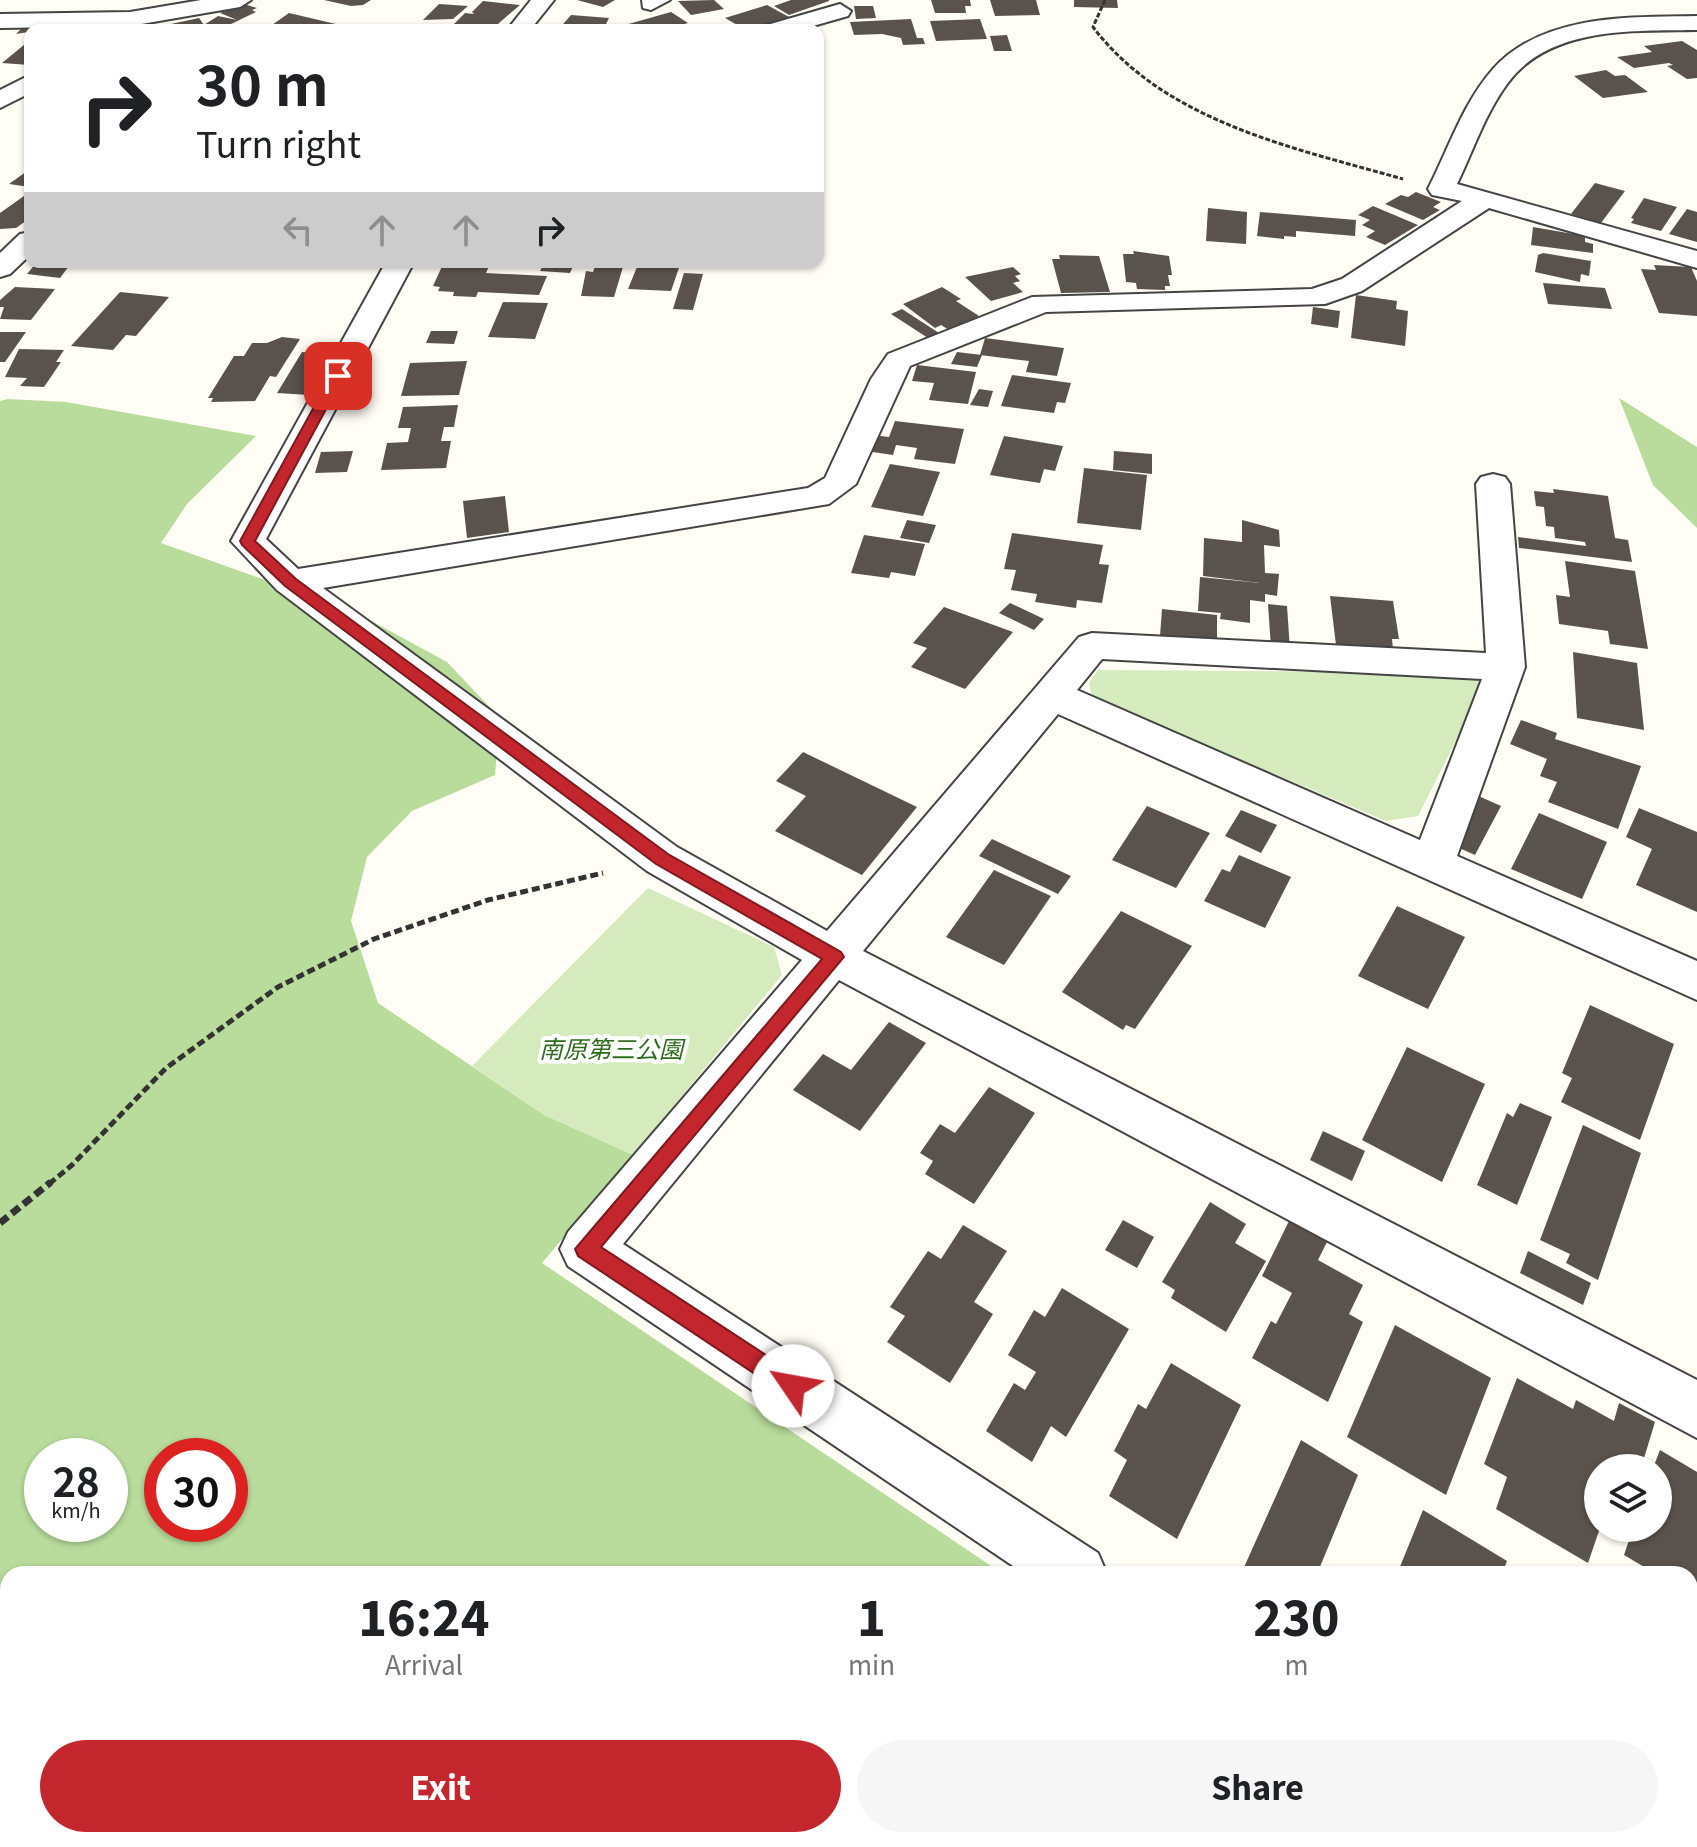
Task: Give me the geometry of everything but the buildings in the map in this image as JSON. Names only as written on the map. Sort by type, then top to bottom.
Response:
[{"type":"street","points":[[127,24],[240,0]]},
{"type":"street","points":[[523,24],[543,0]]},
{"type":"street","points":[[792,24],[842,6],[847,35]]},
{"type":"street","points":[[0,21],[92,24]]},
{"type":"street","points":[[1697,23],[1608,28],[1564,36],[1530,49],[1501,74],[1441,189],[1485,198],[1697,260]]},
{"type":"street","points":[[0,101],[24,86]]},
{"type":"street","points":[[290,582],[817,497],[839,484],[887,379],[899,360],[1042,303],[1315,298],[1352,285],[1485,198]]},
{"type":"street","points":[[0,268],[21,238]]},
{"type":"street","points":[[397,268],[248,541],[290,582],[662,859],[835,957],[1697,1410]]},
{"type":"street","points":[[1433,863],[1506,667],[1493,484]]},
{"type":"street","points":[[1065,1566],[586,1249],[835,957],[1092,646],[1506,667]]},
{"type":"street","points":[[1052,695],[1697,981]]},
{"type":"path","points":[[1105,0],[1093,27],[1104,48],[1176,98],[1226,123],[1274,141],[1441,189]]},
{"type":"path","points":[[0,1223],[72,1165],[166,1068],[278,987],[374,939],[488,900],[662,859]]},
{"type":"green space","points":[[1619,398],[1697,447],[1697,528],[1653,485]]},
{"type":"green space","points":[[0,401],[66,402],[256,436],[187,504],[161,543],[355,612],[447,662],[500,718],[495,775],[412,811],[367,857],[351,921],[378,1003],[544,1115],[633,1155],[542,1263],[991,1566],[0,1566]]},
{"type":"green space","points":[[1098,670],[1478,673],[1485,683],[1418,816],[1386,821],[1092,697],[1089,683]]},
{"type":"green space","name":"南原第三公園","points":[[648,888],[774,947],[782,975],[633,1155],[544,1115],[472,1066]]},
{"type":"route","points":[[338,376],[248,541],[290,582],[662,859],[835,957],[586,1249],[793,1386]]}]
